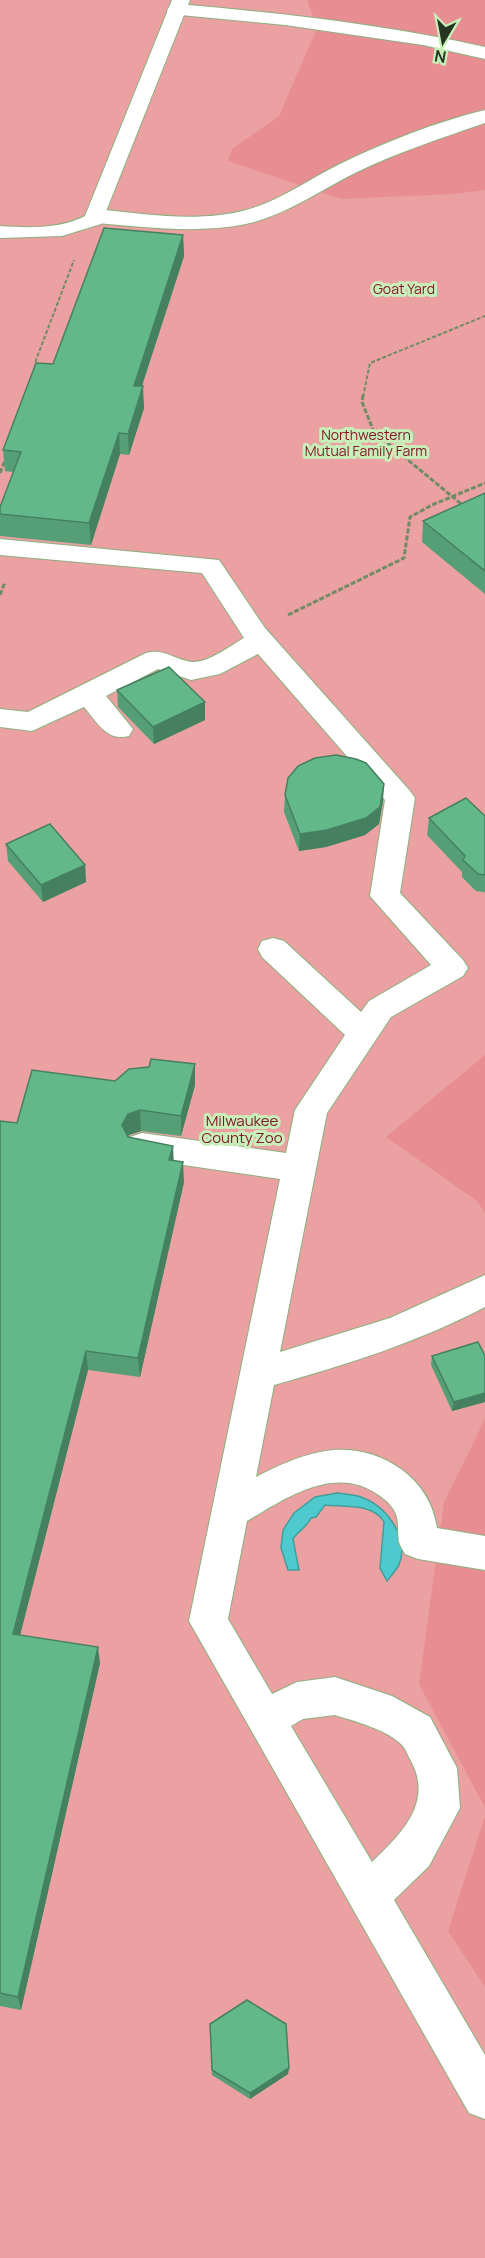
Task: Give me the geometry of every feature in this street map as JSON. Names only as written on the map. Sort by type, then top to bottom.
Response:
[{"type":"street","points":[[179,5],[423,39],[485,53]]},
{"type":"street","points":[[96,216],[189,222],[246,217],[282,205],[348,169],[409,143],[485,116]]},
{"type":"street","points":[[0,547],[210,566],[256,634],[400,798],[385,896],[452,968],[380,1009],[311,1110],[208,1621],[485,2097]]},
{"type":"street","points":[[0,718],[32,722],[156,659],[191,670],[210,668],[256,634]]},
{"type":"street","points":[[88,694],[119,729]]},
{"type":"street","points":[[273,949],[364,1033]]},
{"type":"street","points":[[142,1146],[299,1168]]},
{"type":"street","points":[[257,1374],[314,1359],[444,1312],[485,1290]]},
{"type":"street","points":[[230,1511],[289,1478],[318,1468],[363,1467],[386,1477],[402,1490],[416,1511],[418,1542],[485,1553]]},
{"type":"street","points":[[266,1719],[297,1701],[335,1696],[378,1709],[416,1731],[437,1768],[439,1808],[414,1851],[368,1895]]},
{"type":"lane","points":[[0,232],[28,234],[84,225],[94,220],[179,5]]},
{"type":"path","points":[[34,377],[36,360],[77,251]]},
{"type":"path","points":[[469,510],[374,432],[362,402],[370,363],[485,316]]},
{"type":"path","points":[[0,473],[8,452]]},
{"type":"path","points":[[256,634],[287,616],[404,558],[410,518],[452,496],[485,483]]},
{"type":"green space","name":"Milwaukee County Zoo","points":[[0,0],[485,0],[485,2258],[0,2258]]},
{"type":"shaded area","points":[[307,0],[485,0],[485,190],[454,194],[341,199],[228,161],[232,149],[279,116],[317,28]]},
{"type":"shaded area","points":[[485,1055],[485,1213],[477,1201],[386,1137]]},
{"type":"shaded area","points":[[485,1419],[485,1808],[419,1684],[444,1502]]},
{"type":"shaded area","points":[[485,1816],[485,1987],[448,1931]]},
{"type":"water","points":[[337,1493],[355,1495],[370,1501],[379,1507],[394,1524],[402,1554],[399,1565],[387,1581],[380,1568],[384,1522],[373,1512],[358,1507],[325,1505],[293,1539],[299,1570],[288,1570],[281,1548],[283,1530],[294,1513],[315,1497]]},
{"type":"building","points":[[104,228],[183,235],[134,386],[143,386],[128,434],[119,433],[89,523],[0,514],[0,507],[21,452],[3,450],[36,363],[53,364]]},
{"type":"building","points":[[485,493],[485,571],[423,521]]},
{"type":"building","points":[[169,667],[205,702],[153,727],[117,690]]},
{"type":"building","points":[[336,755],[366,763],[384,784],[380,807],[366,818],[327,830],[300,834],[285,795],[288,778],[298,766],[315,758]]},
{"type":"building","points":[[466,798],[485,816],[485,875],[478,874],[463,860],[465,856],[429,818]]},
{"type":"building","points":[[50,824],[85,865],[41,885],[6,844]]},
{"type":"building","points":[[151,1059],[195,1064],[181,1116],[140,1110],[128,1114],[122,1125],[128,1137],[173,1146],[169,1160],[183,1162],[138,1358],[86,1351],[13,1634],[98,1647],[18,1997],[0,1993],[0,1121],[17,1123],[32,1070],[115,1081],[129,1069],[149,1067]]},
{"type":"building","points":[[478,1342],[485,1356],[485,1393],[454,1402],[432,1356]]},
{"type":"building","points":[[247,2000],[286,2024],[289,2068],[250,2093],[212,2070],[210,2024]]},
{"type":"park label","name":"Goat Yard","points":[[404,288]]},
{"type":"park label","name":"Northwestern Mutual Family Farm","points":[[366,442]]}]
